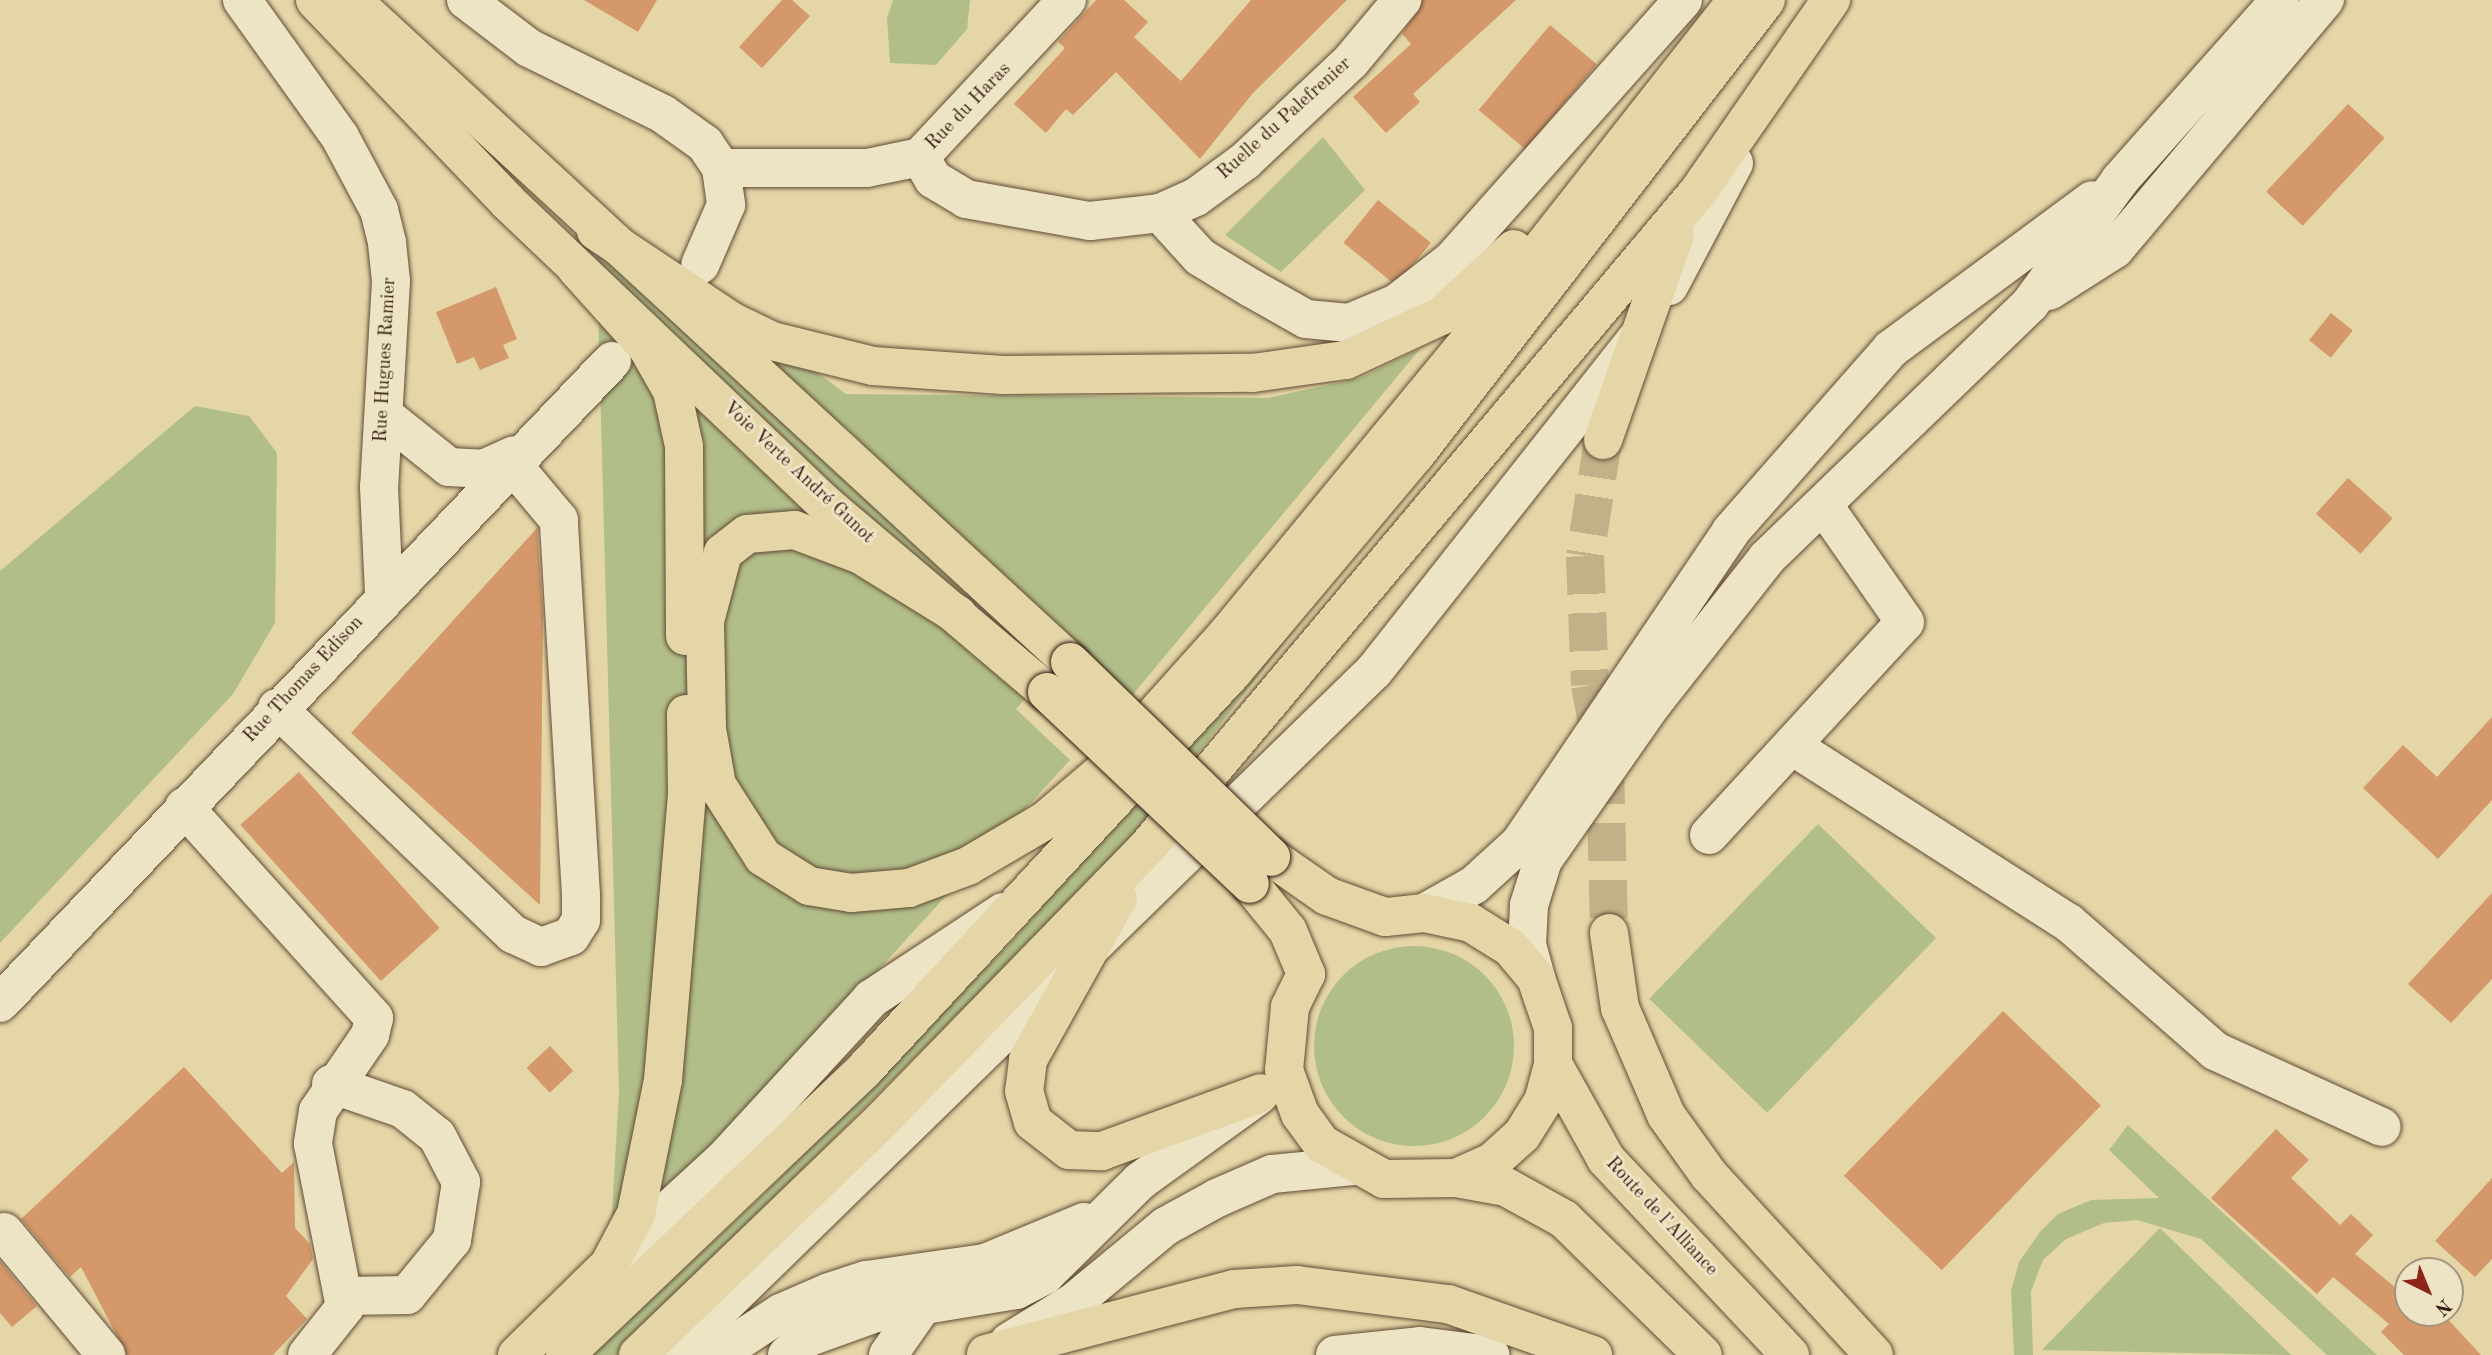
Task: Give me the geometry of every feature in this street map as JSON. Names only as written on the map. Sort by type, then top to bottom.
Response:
[{"type":"main road","name":"Voie Verte André Gunot","points":[[315,0],[576,268],[824,503],[1261,870],[1385,917],[1424,913]]},
{"type":"main road","name":"Voie Verte André Gunot","points":[[352,0],[596,231],[1070,662],[1261,870],[1306,974],[1290,1007],[1272,1081]]},
{"type":"main road","points":[[958,614],[860,555],[795,530],[747,534],[723,553],[705,621],[707,729],[717,785],[763,857],[809,886],[851,892],[909,887],[968,866],[1056,811],[1106,769],[1228,633],[1737,0]]},
{"type":"main road","points":[[565,1355],[864,1069],[1029,896],[1233,672],[1416,454],[1766,0]]},
{"type":"main road","points":[[638,1355],[882,1120],[1149,845],[1684,210],[1831,0]]},
{"type":"main road","points":[[596,231],[749,330],[873,366],[1003,375],[1269,373],[1346,360],[1441,316],[1501,264],[1649,109]]},
{"type":"main road","points":[[1603,440],[1684,210]]},
{"type":"main road","points":[[517,1355],[609,1265],[636,1214],[663,1080],[687,797],[684,446],[660,368],[576,268]]},
{"type":"main road","points":[[1149,845],[1082,958],[1028,1060],[1027,1109],[1048,1138],[1069,1150],[1102,1151],[1272,1081],[1322,1144],[1353,1166],[1384,1179],[1457,1178],[1538,1200],[1612,1262],[1703,1355]]},
{"type":"main road","points":[[1424,913],[1483,929],[1511,948],[1536,978],[1553,1028],[1553,1064],[1543,1102],[1522,1135],[1492,1162],[1457,1178]]},
{"type":"main road","points":[[1609,933],[1620,1008],[1666,1115],[1709,1175],[1874,1355]]},
{"type":"main road","name":"Route de l'Alliance","points":[[1553,1064],[1606,1159],[1790,1355]]},
{"type":"main road","points":[[984,1354],[1234,1289],[1297,1284],[1448,1304],[1593,1355]]},
{"type":"street","name":"Rue Hugues Ramier","points":[[242,0],[315,98],[379,210],[391,281],[383,415],[384,595]]},
{"type":"street","points":[[466,0],[529,48],[663,114],[705,144],[721,168],[726,205],[700,265]]},
{"type":"street","name":"Rue du Haras","points":[[721,168],[867,168],[919,157],[1067,0]]},
{"type":"street","name":"Ruelle du Palefrenier","points":[[919,157],[933,180],[965,198],[1090,221],[1160,213],[1196,197],[1245,161],[1351,61],[1402,0]]},
{"type":"street","points":[[1160,213],[1200,257],[1251,288],[1306,319],[1349,323],[1397,303],[1452,260],[1682,0]]},
{"type":"street","points":[[1536,978],[1527,945],[1529,905],[1544,860],[1653,703],[1751,579],[2029,304],[2120,180],[2280,0]]},
{"type":"street","points":[[2029,304],[2115,249],[2325,0]]},
{"type":"street","points":[[673,1355],[1374,671],[1642,330],[1785,65]]},
{"type":"street","points":[[1424,913],[1474,885],[1520,843],[1731,531],[1891,349],[2120,180]]},
{"type":"street","points":[[1891,349],[1912,352],[1933,371],[1920,410]]},
{"type":"street","name":"Rue Thomas Edison","points":[[0,1003],[384,595],[612,361]]},
{"type":"street","points":[[1865,379],[1873,412],[1891,420],[1920,410]]},
{"type":"street","points":[[277,708],[513,934],[541,947],[571,936],[581,920],[581,895],[559,520],[520,455],[466,471],[435,462],[383,415]]},
{"type":"street","points":[[1709,835],[1905,622],[1824,506]]},
{"type":"street","points":[[1792,746],[2069,923],[2215,1051],[2382,1127]]},
{"type":"street","points":[[184,807],[366,1002],[374,1018],[370,1035],[331,1084],[318,1111],[313,1144],[345,1296],[340,1317],[307,1355]]},
{"type":"street","points":[[609,1265],[725,1158],[871,999],[1029,896]]},
{"type":"street","points":[[787,1355],[834,1326],[923,1305],[1016,1290],[1045,1275],[1107,1210],[1272,1081]]},
{"type":"street","points":[[331,1084],[403,1109],[437,1136],[461,1182],[452,1240],[407,1294],[345,1296]]},
{"type":"street","points":[[984,1354],[1040,1327],[1166,1226],[1217,1198],[1272,1174],[1353,1166]]},
{"type":"street","points":[[717,1355],[781,1313],[829,1292],[867,1280],[985,1263],[1032,1248],[1107,1210]]},
{"type":"street","points":[[4,1232],[107,1355]]},
{"type":"street","points":[[888,1355],[923,1305]]},
{"type":"street","points":[[1335,1355],[1420,1346],[1490,1355]]},
{"type":"green space","points":[[893,0],[970,0],[967,29],[936,65],[890,63],[887,18]]},
{"type":"green space","points":[[1323,137],[1365,190],[1281,272],[1225,235]]},
{"type":"green space","points":[[596,231],[1061,657],[1016,709],[1070,760],[609,1265],[619,1092]]},
{"type":"green space","points":[[747,348],[815,371],[846,394],[1268,398],[1360,378],[1420,349],[1130,698],[848,430]]},
{"type":"green space","points":[[195,406],[249,416],[277,453],[275,623],[233,694],[0,943],[0,571]]},
{"type":"green space","points":[[1373,529],[1126,845],[618,1355],[592,1355],[765,1193],[1011,942]]},
{"type":"green space","points":[[1818,824],[1936,938],[1767,1113],[1649,999]]},
{"type":"green space","points":[[1414,946],[1452,953],[1485,975],[1507,1008],[1514,1046],[1507,1084],[1485,1117],[1452,1139],[1414,1146],[1376,1139],[1343,1117],[1321,1084],[1314,1046],[1321,1008],[1343,975],[1376,953]]},
{"type":"green space","points":[[2128,1125],[2377,1355],[2327,1355],[2201,1239],[2137,1220],[2104,1223],[2066,1239],[2043,1260],[2031,1291],[2033,1355],[2014,1355],[2011,1291],[2019,1262],[2040,1232],[2058,1214],[2091,1200],[2159,1198],[2109,1150]]},
{"type":"green space","points":[[2160,1228],[2291,1355],[2042,1350]]},
{"type":"building","points":[[584,0],[657,0],[638,32]]},
{"type":"building","points":[[782,0],[792,0],[810,16],[762,68],[739,47]]},
{"type":"building","points":[[1096,0],[1124,0],[1148,22],[1134,37],[1181,81],[1251,0],[1347,0],[1253,93],[1200,159],[1116,72],[1073,115],[1066,109],[1046,133],[1014,104],[1065,48],[1058,42]]},
{"type":"building","points":[[1423,0],[1516,0],[1413,94],[1420,102],[1386,133],[1353,97],[1411,44],[1402,34]]},
{"type":"building","points":[[1550,25],[1597,64],[1525,149],[1479,110]]},
{"type":"building","points":[[2348,104],[2385,138],[2303,226],[2266,192]]},
{"type":"building","points":[[1378,200],[1431,243],[1396,286],[1343,243]]},
{"type":"building","points":[[496,287],[517,339],[503,345],[509,358],[480,370],[474,357],[457,364],[436,312]]},
{"type":"building","points":[[2331,313],[2353,331],[2331,358],[2309,340]]},
{"type":"building","points":[[2348,478],[2393,518],[2360,554],[2316,514]]},
{"type":"building","points":[[537,528],[543,614],[540,905],[351,733]]},
{"type":"building","points":[[2492,717],[2492,800],[2438,859],[2363,788],[2403,745],[2437,777]]},
{"type":"building","points":[[299,772],[440,928],[381,981],[240,825]]},
{"type":"building","points":[[2492,893],[2492,979],[2451,1023],[2408,984]]},
{"type":"building","points":[[2003,1011],[2101,1105],[1942,1270],[1844,1176]]},
{"type":"building","points":[[550,1046],[573,1071],[550,1093],[527,1068]]},
{"type":"building","points":[[184,1067],[282,1173],[294,1162],[295,1228],[310,1244],[313,1259],[286,1296],[307,1319],[273,1355],[127,1355],[81,1267],[70,1277],[21,1219]]},
{"type":"building","points":[[2276,1129],[2309,1160],[2291,1178],[2340,1225],[2351,1214],[2373,1235],[2355,1254],[2394,1286],[2394,1327],[2455,1327],[2481,1355],[2404,1355],[2381,1332],[2389,1324],[2333,1277],[2317,1294],[2211,1198]]},
{"type":"building","points":[[2492,1178],[2492,1259],[2475,1277],[2464,1267],[2464,1257],[2453,1257],[2435,1241]]},
{"type":"building","points":[[0,1261],[37,1306],[12,1327],[0,1313]]},
{"type":"tunnel","points":[[1603,440],[1585,556],[1590,685],[1605,766],[1609,933]]}]
